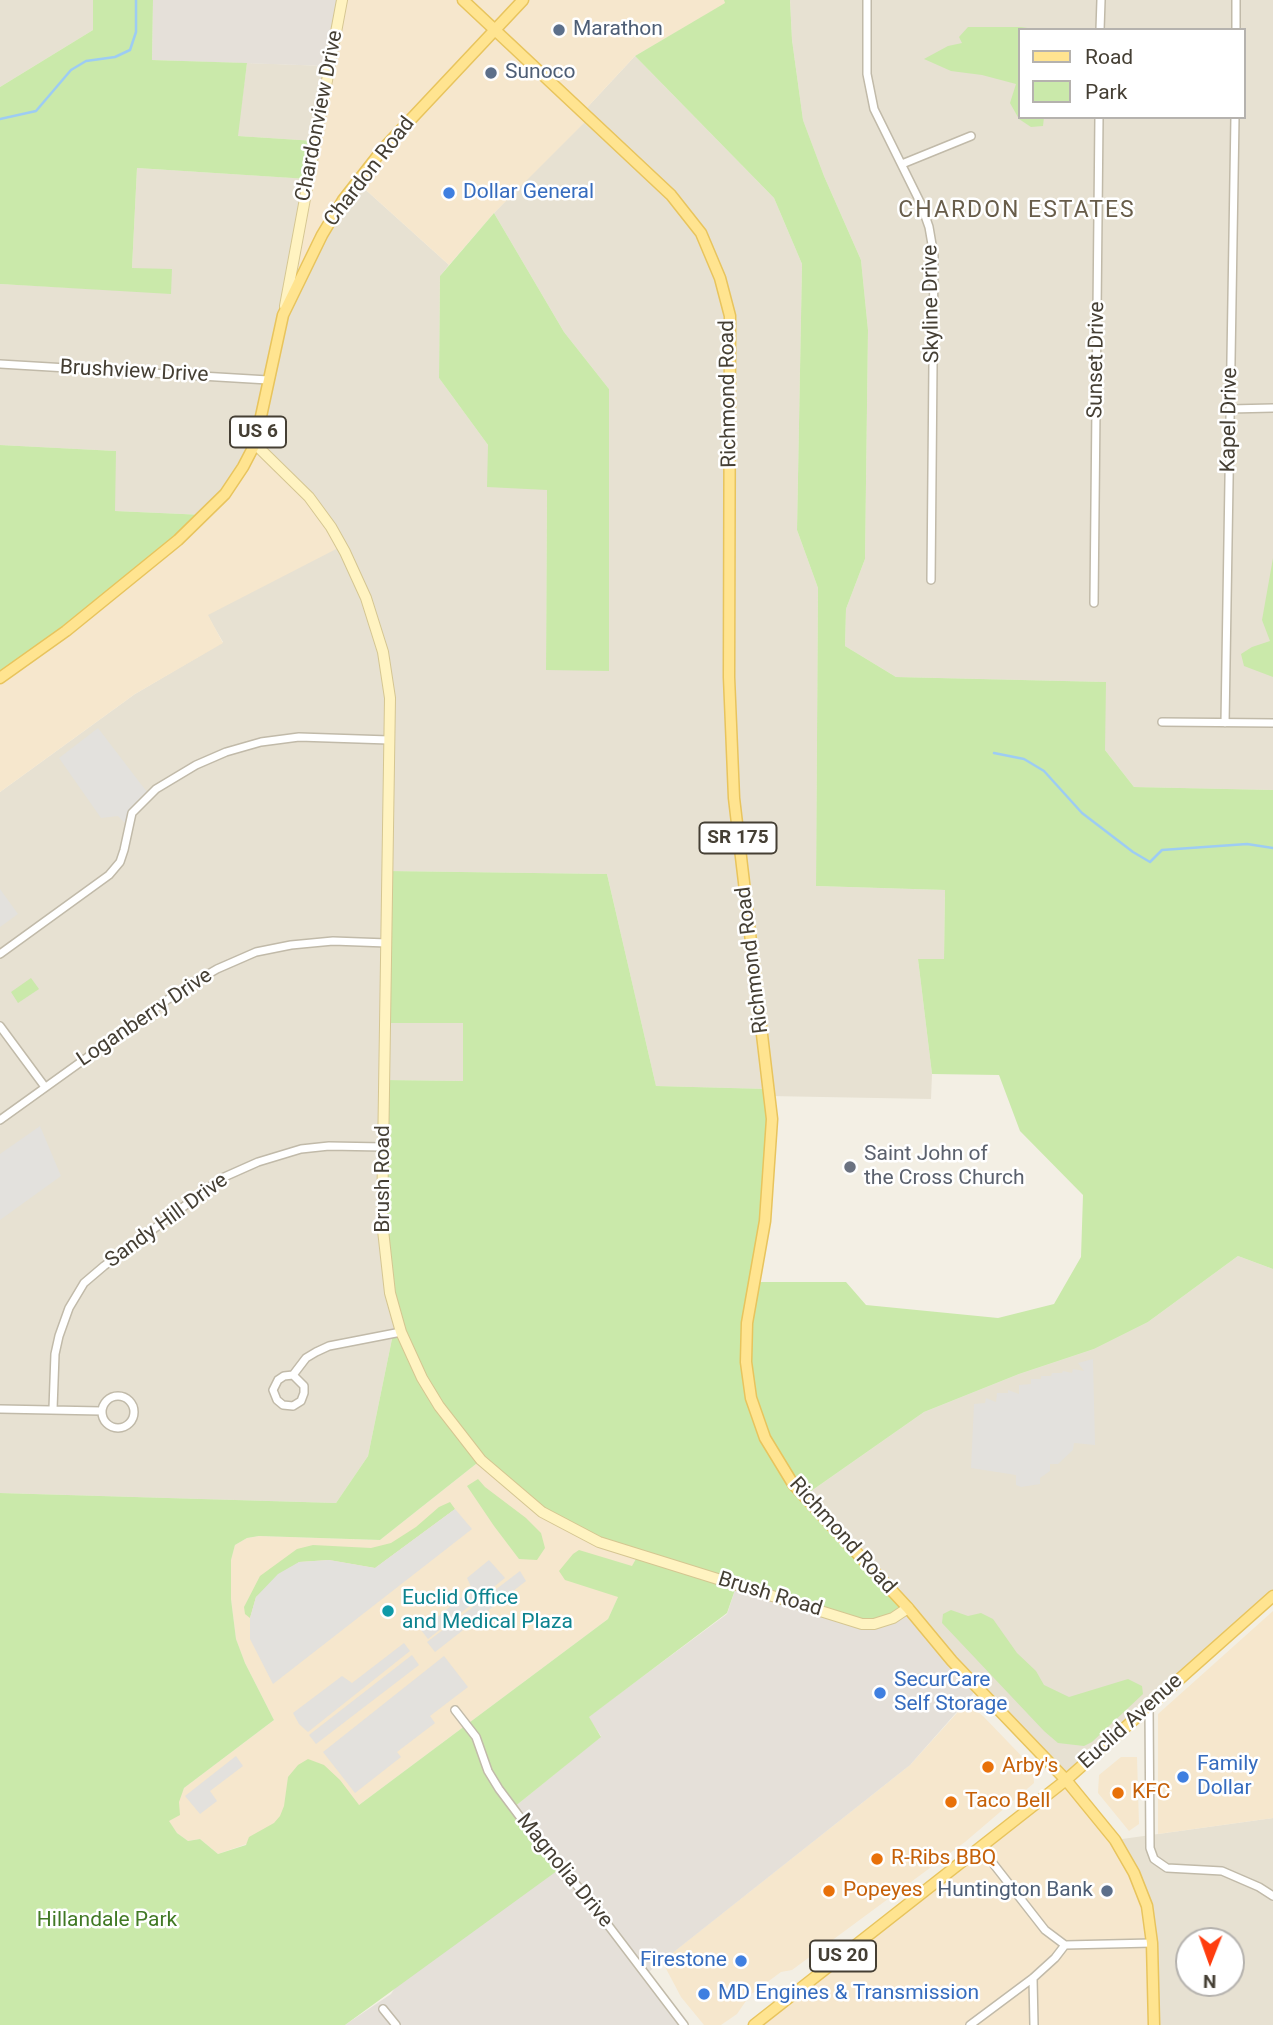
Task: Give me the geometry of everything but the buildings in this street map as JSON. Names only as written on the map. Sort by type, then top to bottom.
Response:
[{"type":"main road","name":"Richmond Road","points":[[463,0],[671,195],[701,233],[720,278],[730,316],[729,677],[734,798],[772,1118],[765,1221],[747,1322],[746,1362],[751,1398],[765,1438],[793,1485],[908,1608],[952,1661],[1066,1780]]},
{"type":"main road","name":"Chardon Road","points":[[0,678],[66,631],[178,540],[225,494],[255,444],[283,314],[308,260],[343,200],[383,149],[523,0]]},
{"type":"main road","name":"Euclid Avenue","points":[[754,2025],[1066,1780],[1273,1596]]},
{"type":"main road","name":"SR 175","points":[[1066,1780],[1115,1840],[1134,1872],[1147,1906],[1152,1943],[1154,2025]]},
{"type":"street","name":"Chardonview Drive","points":[[283,314],[342,0]]},
{"type":"street","name":"Skyline Drive","points":[[867,0],[867,74],[874,109],[902,164],[929,227],[934,256],[931,580]]},
{"type":"street","points":[[1100,28],[1101,0]]},
{"type":"street","points":[[1236,0],[1236,28]]},
{"type":"street","name":"Sunset Drive","points":[[1094,603],[1099,119]]},
{"type":"street","name":"Kapel Drive","points":[[1225,723],[1235,119]]},
{"type":"street","points":[[902,164],[971,136]]},
{"type":"street","name":"Brushview Drive","points":[[0,364],[268,380]]},
{"type":"street","points":[[1230,409],[1273,408]]},
{"type":"street","name":"Brush Road","points":[[255,444],[309,497],[331,527],[366,598],[383,652],[390,698],[382,1222],[390,1293],[401,1332],[422,1378],[457,1432],[481,1460],[542,1512],[600,1542],[862,1624],[874,1624],[893,1618],[908,1608]]},
{"type":"street","points":[[1162,722],[1273,723]]},
{"type":"street","points":[[0,954],[109,876],[120,862],[132,813],[156,789],[195,765],[261,742],[299,737],[389,740]]},
{"type":"street","name":"Loganberry Drive","points":[[0,1120],[181,990],[217,969],[279,947],[305,943],[387,943]]},
{"type":"street","points":[[0,1026],[45,1087]]},
{"type":"street","name":"Sandy Hill Drive","points":[[53,1409],[55,1354],[59,1336],[69,1308],[84,1283],[104,1266],[222,1178],[258,1162],[302,1149],[329,1146],[383,1147]]},
{"type":"street","points":[[293,1375],[304,1386],[304,1393],[301,1401],[293,1406],[284,1405],[275,1395],[274,1386],[281,1378],[293,1375],[306,1358],[329,1346],[401,1332]]},
{"type":"street","points":[[120,1396],[132,1405],[133,1417],[125,1426],[115,1428],[106,1422],[101,1411],[107,1401],[120,1396]]},
{"type":"street","points":[[0,1409],[101,1411]]},
{"type":"street","points":[[1149,1705],[1150,1848],[1154,1859],[1167,1868],[1222,1871],[1273,1896]]},
{"type":"street","name":"Magnolia Drive","points":[[455,1710],[476,1737],[488,1771],[499,1789],[538,1841],[586,1896],[684,2025]]},
{"type":"street","points":[[981,1848],[1045,1930],[1065,1945],[1152,1943]]},
{"type":"street","points":[[971,2025],[1033,1978],[1065,1945]]},
{"type":"street","points":[[1033,1978],[1034,2025]]},
{"type":"street","points":[[383,2009],[396,2025]]},
{"type":"shaded area","points":[[0,0],[93,0],[93,30],[0,87]]},
{"type":"shaded area","points":[[153,0],[342,0],[329,66],[152,60]]},
{"type":"shaded area","points":[[342,0],[724,0],[726,3],[635,56],[583,112],[589,118],[494,213],[449,265],[357,182],[283,314]]},
{"type":"shaded area","points":[[790,0],[1273,0],[1273,790],[1134,787],[1105,750],[1105,682],[896,677],[845,646],[846,609],[865,559],[868,330],[861,260],[803,120],[792,40]]},
{"type":"shaded area","points":[[635,56],[774,198],[802,264],[797,530],[818,588],[816,886],[945,890],[944,959],[918,959],[932,1074],[931,1099],[769,1096],[768,1089],[656,1086],[607,874],[388,871],[463,1023],[463,1081],[385,1080],[401,1332],[393,1334],[368,1456],[336,1503],[0,1493],[0,792],[135,694],[223,642],[207,615],[205,515],[115,511],[115,451],[0,445],[0,284],[171,293],[132,268],[137,168],[357,182],[449,265],[440,276],[439,378],[488,445],[547,489],[546,670],[609,389],[564,332],[494,213],[568,136],[583,112]]},
{"type":"shaded area","points":[[247,63],[329,66],[315,141],[237,136]]},
{"type":"shaded area","points":[[255,444],[309,497],[342,546],[208,615],[223,643],[135,694],[0,792],[0,678],[205,515]]},
{"type":"shaded area","points":[[98,728],[147,792],[134,804],[126,824],[118,816],[101,818],[59,758]]},
{"type":"shaded area","points":[[0,889],[18,914],[0,927]]},
{"type":"shaded area","points":[[40,1126],[61,1176],[0,1220],[0,1154]]},
{"type":"shaded area","points":[[1238,1256],[1273,1269],[1273,1596],[1066,1780],[804,1496],[924,1412],[1019,1374],[1094,1349],[1148,1322]]},
{"type":"shaded area","points":[[1093,1359],[1095,1445],[1074,1443],[1073,1450],[1058,1464],[1050,1464],[1050,1471],[1040,1478],[1040,1484],[1021,1487],[1016,1485],[1016,1475],[971,1468],[974,1404],[985,1403],[986,1398],[996,1402],[997,1393],[1008,1393],[1008,1390],[1019,1394],[1019,1385],[1031,1384],[1031,1379],[1041,1379],[1041,1376],[1051,1376],[1052,1373],[1063,1371],[1072,1373],[1073,1369],[1084,1371],[1078,1363]]},
{"type":"shaded area","points":[[481,1460],[638,1554],[608,1619],[359,1805],[218,1854],[200,1839],[188,1841],[177,1833],[168,1821],[184,1788],[274,1720],[236,1639],[231,1599],[231,1559],[235,1545],[247,1538],[259,1536],[380,1540]]},
{"type":"shaded area","points":[[455,1509],[472,1529],[273,1684],[250,1639],[250,1618],[256,1597],[278,1574],[299,1562],[329,1560],[375,1568]]},
{"type":"shaded area","points":[[489,1560],[505,1578],[428,1639],[421,1630],[472,1589],[467,1578]]},
{"type":"shaded area","points":[[520,1571],[526,1581],[435,1652],[427,1642]]},
{"type":"shaded area","points":[[737,1584],[908,1608],[978,1688],[910,1765],[646,1974],[684,2025],[345,2025],[391,1994],[513,1808],[601,1736],[588,1717],[727,1614]]},
{"type":"shaded area","points":[[1273,1611],[1273,1818],[1158,1834],[1158,1714]]},
{"type":"shaded area","points":[[404,1643],[410,1651],[308,1732],[299,1724],[293,1713],[342,1676],[352,1683]]},
{"type":"shaded area","points":[[412,1655],[419,1665],[316,1744],[309,1735]]},
{"type":"shaded area","points":[[444,1656],[468,1687],[430,1716],[435,1723],[397,1752],[401,1757],[355,1793],[323,1752]]},
{"type":"shaded area","points":[[966,1703],[983,1716],[1033,1768],[1034,1783],[965,1842],[792,1970],[781,1972],[750,1995],[737,2014],[721,2025],[704,2025],[681,1997],[662,1961],[910,1765]]},
{"type":"shaded area","points":[[236,1756],[243,1766],[210,1791],[217,1801],[200,1814],[185,1796]]},
{"type":"shaded area","points":[[1121,1757],[1137,1757],[1139,1824],[1129,1831],[1098,1793],[1099,1775]]},
{"type":"shaded area","points":[[1066,1780],[1115,1840],[1147,1906],[1154,2025],[754,2025]]},
{"type":"shaded area","points":[[1273,1818],[1273,2025],[1154,2025],[1115,1840]]},
{"type":"green space","points":[[93,0],[153,0],[152,60],[247,63],[238,136],[315,141],[308,179],[137,168],[132,268],[172,269],[171,294],[0,284],[0,87],[93,30]]},
{"type":"green space","name":"Hillandale Park","points":[[724,0],[790,0],[792,40],[803,120],[861,260],[868,330],[865,559],[846,609],[845,646],[896,677],[1106,682],[1105,750],[1134,787],[1273,790],[1273,1269],[1238,1256],[1148,1322],[1094,1349],[1019,1374],[924,1412],[804,1496],[908,1608],[874,1624],[737,1584],[727,1613],[589,1717],[601,1737],[513,1808],[561,1868],[345,2025],[0,2025],[0,1493],[336,1503],[368,1456],[393,1334],[401,1332],[385,1262],[385,1080],[463,1081],[463,1023],[385,1023],[388,871],[607,874],[656,1086],[768,1089],[771,1114],[755,1282],[846,1282],[866,1305],[998,1318],[1054,1304],[1081,1257],[1083,1195],[1020,1131],[999,1075],[932,1074],[918,959],[944,959],[945,890],[816,886],[818,588],[797,530],[802,264],[774,198],[635,56],[725,3]],"holes":[[[481,1460],[542,1512],[638,1555],[632,1566],[579,1550],[559,1571],[565,1580],[618,1597],[608,1619],[359,1805],[340,1780],[324,1765],[308,1759],[298,1765],[288,1777],[280,1816],[274,1823],[249,1837],[246,1845],[218,1854],[200,1839],[188,1841],[177,1833],[169,1821],[180,1815],[179,1802],[184,1788],[274,1720],[236,1639],[231,1599],[231,1560],[235,1545],[247,1538],[259,1536],[380,1540]]]},
{"type":"green space","points":[[968,27],[1028,28],[1018,28],[1018,117],[1010,103],[1016,84],[982,75],[951,71],[924,59],[948,46],[962,43],[959,37]]},
{"type":"green space","points":[[1019,119],[1044,119],[1043,126],[1031,127]]},
{"type":"green space","points":[[494,213],[564,332],[609,389],[609,671],[546,670],[547,490],[487,487],[488,445],[439,378],[440,276]]},
{"type":"green space","points":[[0,445],[116,451],[115,511],[205,515],[0,678]]},
{"type":"green space","points":[[1273,558],[1273,677],[1244,666],[1241,654],[1270,641],[1262,620]]},
{"type":"green space","points":[[31,978],[39,989],[18,1003],[11,992]]},
{"type":"green space","points":[[478,1479],[541,1533],[545,1548],[537,1560],[519,1559],[494,1526],[467,1486]]},
{"type":"green space","points":[[450,1502],[455,1509],[375,1568],[329,1560],[299,1562],[256,1597],[250,1618],[245,1614],[244,1607],[260,1576],[297,1549],[313,1545],[371,1548],[391,1543],[416,1527],[439,1507]]},
{"type":"green space","points":[[951,1610],[968,1616],[981,1613],[993,1619],[1017,1653],[1036,1671],[1044,1685],[1069,1697],[1128,1679],[1142,1686],[1143,1694],[1092,1742],[1084,1746],[1058,1743],[942,1623],[943,1614]]},
{"type":"waterway","points":[[0,119],[36,111],[71,70],[86,61],[115,57],[130,50],[136,32],[136,0]]},
{"type":"waterway","points":[[994,753],[1024,759],[1044,771],[1082,813],[1150,862],[1162,850],[1247,844],[1273,848]]},
{"type":"place","name":"Marathon","points":[[559,30]]},
{"type":"place","name":"Sunoco","points":[[491,73]]},
{"type":"place","name":"Dollar General","points":[[449,193]]},
{"type":"place","name":"Saint John of the Cross Church","points":[[850,1167]]},
{"type":"place","name":"Euclid Office and Medical Plaza","points":[[388,1611]]},
{"type":"place","name":"SecurCare Self Storage","points":[[880,1693]]},
{"type":"place","name":"Arby's","points":[[988,1767]]},
{"type":"place","name":"Family Dollar","points":[[1183,1777]]},
{"type":"place","name":"KFC","points":[[1118,1793]]},
{"type":"place","name":"Taco Bell","points":[[951,1802]]},
{"type":"place","name":"R-Ribs BBQ","points":[[877,1859]]},
{"type":"place","name":"Popeyes","points":[[829,1891]]},
{"type":"place","name":"Huntington Bank","points":[[1107,1891]]},
{"type":"place","name":"Firestone","points":[[741,1961]]},
{"type":"place","name":"MD Engines & Transmission","points":[[704,1994]]},
{"type":"district","name":"CHARDON ESTATES","points":[[1017,211]]}]
